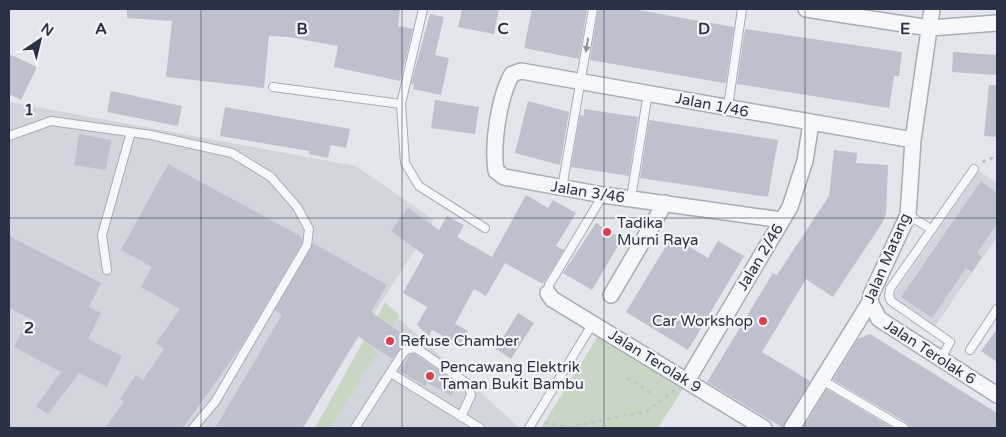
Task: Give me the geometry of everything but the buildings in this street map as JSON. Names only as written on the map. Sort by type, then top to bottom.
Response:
[{"type":"street","points":[[806,9],[863,13],[930,28],[997,23]]},
{"type":"street","name":"Jalan Matang","points":[[792,428],[870,302],[871,295],[908,215],[913,140],[932,9]]},
{"type":"street","name":"Jalan 1/46","points":[[512,74],[521,71],[913,140]]},
{"type":"street","name":"Jalan 3/46","points":[[512,74],[504,88],[494,158],[496,171],[504,177],[562,188],[782,220]]},
{"type":"street","name":"Jalan 2/46","points":[[687,381],[782,220],[796,191],[811,123]]},
{"type":"street","points":[[611,295],[665,203]]},
{"type":"street","name":"Jalan Terolak 9","points":[[548,292],[552,299],[764,428]]},
{"type":"street","name":"Jalan Terolak 6","points":[[870,302],[879,319],[997,395]]},
{"type":"lane","points":[[423,9],[401,104],[405,163],[419,186],[485,228]]},
{"type":"lane","points":[[562,188],[582,82],[593,9]]},
{"type":"lane","points":[[728,107],[742,9]]},
{"type":"lane","points":[[273,88],[401,104]]},
{"type":"lane","points":[[631,198],[648,93]]},
{"type":"lane","points":[[9,136],[51,121],[132,132],[232,153],[271,177],[297,208],[309,229],[307,245],[215,402],[193,428]]},
{"type":"lane","points":[[107,270],[102,235],[132,132]]},
{"type":"lane","points":[[941,359],[950,346],[950,342],[891,301],[889,296],[890,289],[974,169]]},
{"type":"lane","points":[[548,292],[549,286],[603,194]]},
{"type":"lane","points":[[908,215],[931,229]]},
{"type":"lane","points":[[970,350],[997,309]]},
{"type":"lane","points":[[529,428],[593,323]]},
{"type":"lane","points":[[355,428],[403,353],[408,349],[416,348],[468,384],[471,394],[462,417]]},
{"type":"lane","points":[[391,373],[480,428]]},
{"type":"lane","points":[[822,380],[904,428]]},
{"type":"path","points":[[974,169],[982,162],[997,156]]},
{"type":"path","points":[[627,378],[654,395]]},
{"type":"path","points":[[534,421],[570,427],[647,411],[687,381]]},
{"type":"shaded area","points":[[9,102],[356,166],[434,220],[301,428],[9,428]]},
{"type":"shaded area","points":[[979,171],[997,183],[997,237],[935,326],[892,297]]},
{"type":"shaded area","points":[[386,307],[520,428],[315,428]]},
{"type":"green space","points":[[385,302],[400,316],[393,325],[386,321],[369,346],[377,353],[330,428],[315,428]]},
{"type":"green space","points":[[598,336],[684,387],[658,428],[541,428]]},
{"type":"place","name":"Tadika Murni Raya","points":[[607,232]]},
{"type":"place","name":"Car Workshop","points":[[763,321]]},
{"type":"place","name":"Refuse Chamber","points":[[390,341]]},
{"type":"place","name":"Pencawang Elektrik Taman Bukit Bambu","points":[[430,376]]}]
